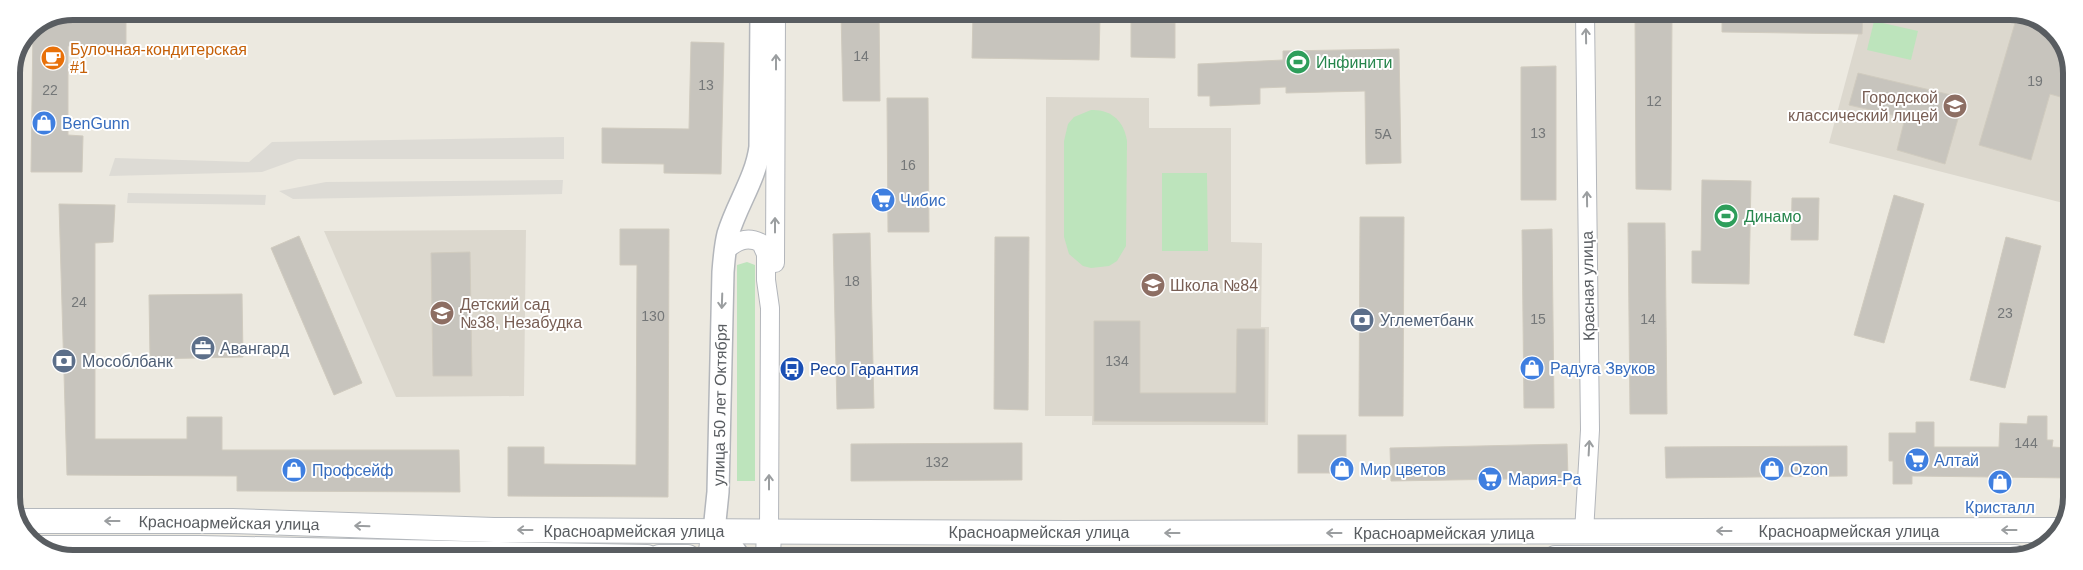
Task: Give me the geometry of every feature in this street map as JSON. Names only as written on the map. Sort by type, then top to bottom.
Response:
[{"type":"main road","name":"Красноармейская улица","points":[[26,521],[232,522],[494,530],[714,531],[1584,532],[2051,530]]},
{"type":"main road","name":"улица 50 лет Октября","points":[[711,550],[714,531]]},
{"type":"main road","points":[[768,550],[769,531]]},
{"type":"main road","name":"Красная улица","points":[[1584,532],[1584,550]]},
{"type":"main road","name":"Красноармейская улица","points":[[59,548],[264,550]]},
{"type":"street","name":"улица 50 лет Октября","points":[[714,531],[718,492],[724,252],[731,227],[758,161],[760,147],[761,20]]},
{"type":"street","points":[[770,308],[775,278],[776,20]]},
{"type":"street","name":"Красная улица","points":[[1584,532],[1590,430],[1585,20]]},
{"type":"street","points":[[724,252],[739,240],[751,238],[761,243],[766,254],[766,280],[770,308],[769,531]]},
{"type":"street","points":[[714,531],[726,538],[735,550]]},
{"type":"shaded area","name":"Городской классический лицей","points":[[1862,20],[2017,20],[2039,29],[2059,53],[2063,70],[2063,203],[1829,143]]},
{"type":"shaded area","name":"Школа №84","points":[[1046,97],[1149,98],[1149,128],[1231,128],[1231,242],[1262,243],[1261,327],[1269,327],[1268,425],[1092,425],[1092,416],[1045,416]]},
{"type":"shaded area","points":[[564,137],[564,159],[298,159],[262,172],[109,176],[115,158],[249,162],[272,142]]},
{"type":"shaded area","points":[[563,180],[562,194],[293,199],[279,191],[326,182]]},
{"type":"shaded area","points":[[128,193],[266,195],[265,205],[127,203]]},
{"type":"shaded area","name":"Детский сад №38, Незабудка","points":[[526,230],[524,396],[396,397],[324,231]]},
{"type":"green space","points":[[1874,21],[1918,31],[1911,60],[1867,50]]},
{"type":"green space","points":[[1091,110],[1110,114],[1120,122],[1127,141],[1126,246],[1117,261],[1109,266],[1091,268],[1083,266],[1069,254],[1064,237],[1064,141],[1068,124],[1074,117]]},
{"type":"green space","points":[[1162,173],[1207,173],[1208,251],[1162,251]]},
{"type":"green space","points":[[747,262],[755,265],[755,481],[737,481],[737,265]]},
{"type":"building","points":[[126,20],[126,46],[68,46],[68,135],[83,136],[82,172],[31,172],[33,40],[44,29],[63,21]]},
{"type":"building","points":[[841,20],[879,20],[880,101],[843,101]]},
{"type":"building","points":[[973,20],[1100,20],[1099,60],[972,58]]},
{"type":"building","points":[[1635,20],[1672,20],[1671,190],[1636,189]]},
{"type":"building","points":[[1722,20],[1863,20],[1862,34],[1722,32]]},
{"type":"building","points":[[2016,20],[2030,24],[2045,33],[2056,46],[2063,70],[2063,98],[2050,94],[2031,160],[1979,145]]},
{"type":"building","points":[[1131,22],[1175,23],[1175,58],[1131,57]]},
{"type":"building","points":[[691,42],[724,43],[721,174],[664,173],[664,164],[602,163],[602,128],[689,129]]},
{"type":"building","points":[[1399,49],[1401,163],[1366,164],[1365,91],[1286,93],[1286,87],[1260,88],[1260,104],[1210,106],[1210,96],[1198,96],[1198,64],[1283,60],[1283,51]]},
{"type":"building","points":[[1556,66],[1556,200],[1521,200],[1521,67]]},
{"type":"building","points":[[1858,73],[1964,98],[1945,164],[1897,150],[1905,118],[1849,105]]},
{"type":"building","points":[[887,98],[928,98],[929,232],[888,232]]},
{"type":"building","name":"Динамо","points":[[1702,180],[1751,181],[1749,284],[1692,283],[1692,251],[1701,251]]},
{"type":"building","points":[[1894,195],[1924,204],[1884,343],[1854,335]]},
{"type":"building","points":[[1792,198],[1819,198],[1818,240],[1791,240]]},
{"type":"building","points":[[59,204],[115,205],[113,242],[95,243],[95,439],[187,439],[187,417],[222,417],[222,450],[459,450],[460,492],[237,491],[237,476],[67,475]]},
{"type":"building","points":[[1360,217],[1404,217],[1403,416],[1359,416]]},
{"type":"building","points":[[1628,223],[1665,223],[1667,414],[1630,414]]},
{"type":"building","points":[[620,229],[669,229],[668,497],[508,496],[508,447],[544,447],[544,464],[636,465],[637,265],[620,265]]},
{"type":"building","points":[[1552,229],[1554,408],[1524,408],[1522,230]]},
{"type":"building","points":[[870,233],[874,408],[837,409],[833,234]]},
{"type":"building","points":[[299,236],[362,383],[334,395],[271,248]]},
{"type":"building","points":[[995,237],[1029,237],[1028,410],[994,409]]},
{"type":"building","points":[[2006,237],[2041,246],[2005,388],[1970,380]]},
{"type":"building","points":[[470,252],[472,376],[433,376],[431,253]]},
{"type":"building","points":[[242,294],[243,357],[150,359],[149,295]]},
{"type":"building","points":[[1094,321],[1140,321],[1140,393],[1236,393],[1237,329],[1265,329],[1265,422],[1094,421]]},
{"type":"building","points":[[2028,416],[2047,416],[2047,440],[2053,440],[2052,447],[2063,448],[2063,478],[1912,476],[1912,484],[1893,484],[1893,461],[1889,461],[1889,433],[1916,433],[1916,422],[1934,422],[1934,447],[1999,447],[2000,423],[2027,424]]},
{"type":"building","points":[[1298,435],[1346,435],[1346,473],[1298,473]]},
{"type":"building","points":[[1022,443],[1022,480],[851,481],[851,444]]},
{"type":"building","points":[[1567,444],[1568,478],[1391,481],[1390,448]]},
{"type":"building","points":[[1847,446],[1847,476],[1666,478],[1665,447]]},
{"type":"place","name":"Булочная-кондитерская #1","points":[[53,58]]},
{"type":"place","name":"Инфинити","points":[[1298,62]]},
{"type":"place","name":"Городской классический лицей","points":[[1955,106]]},
{"type":"place","name":"BenGunn","points":[[44,123]]},
{"type":"place","name":"Чибис","points":[[883,200]]},
{"type":"place","name":"Динамо","points":[[1726,216]]},
{"type":"place","name":"Школа №84","points":[[1153,285]]},
{"type":"place","name":"Детский сад №38, Незабудка","points":[[442,313]]},
{"type":"place","name":"Углеметбанк","points":[[1362,320]]},
{"type":"place","name":"Авангард","points":[[203,348]]},
{"type":"place","name":"Мособлбанк","points":[[64,361]]},
{"type":"place","name":"Радуга Звуков","points":[[1532,368]]},
{"type":"place","name":"Ресо Гарантия","points":[[792,369]]},
{"type":"place","name":"Алтай","points":[[1917,460]]},
{"type":"place","name":"Мир цветов","points":[[1342,469]]},
{"type":"place","name":"Ozon","points":[[1772,469]]},
{"type":"place","name":"Профсейф","points":[[294,470]]},
{"type":"place","name":"Мария-Ра","points":[[1490,479]]},
{"type":"place","name":"Кристалл","points":[[2000,482]]}]
